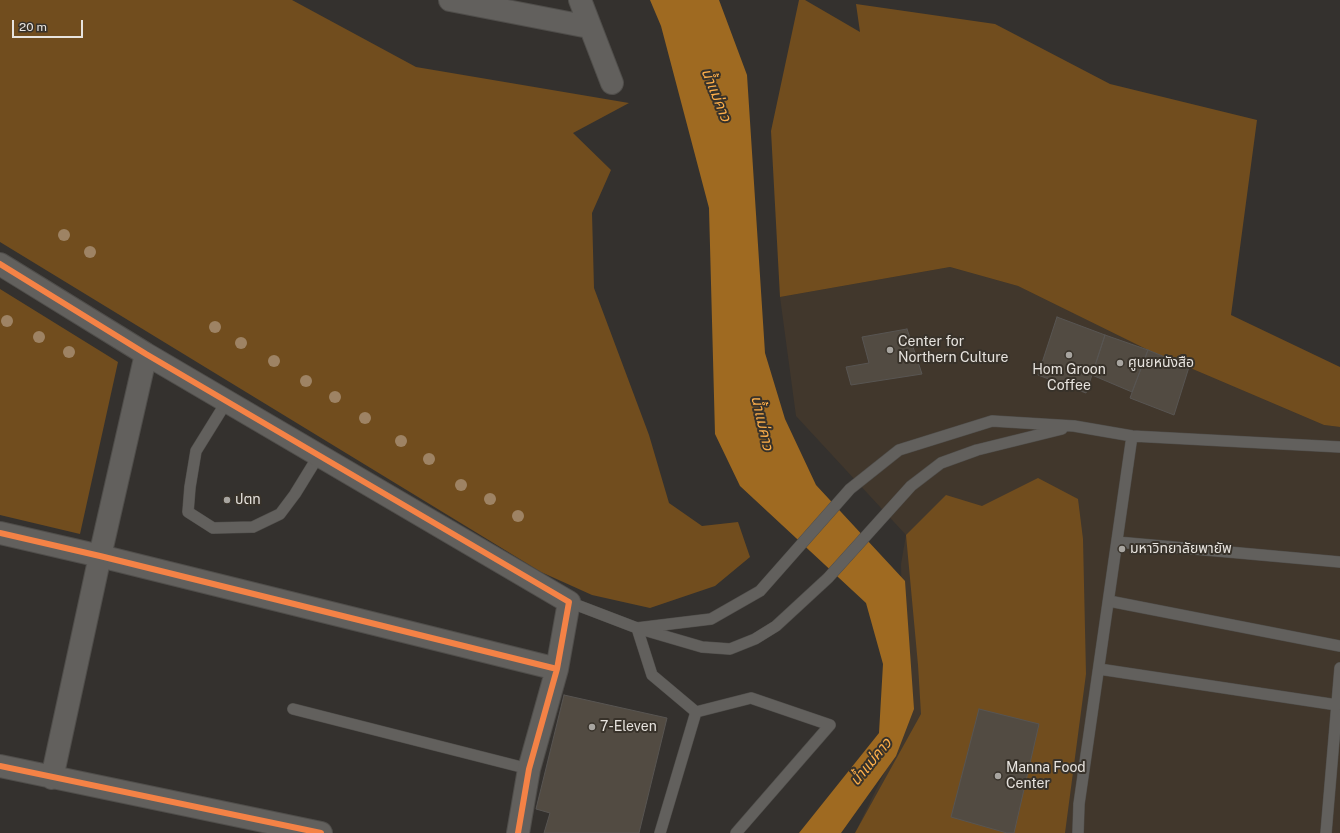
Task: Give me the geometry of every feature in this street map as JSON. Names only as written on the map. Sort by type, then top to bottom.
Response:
[{"type":"street","points":[[450,0],[589,26]]},
{"type":"street","points":[[580,0],[612,83]]},
{"type":"street","points":[[0,264],[146,354],[569,602],[557,669],[529,769],[518,833]]},
{"type":"street","points":[[52,778],[146,354]]},
{"type":"street","points":[[0,533],[100,556],[557,669]]},
{"type":"street","points":[[0,766],[321,833]]},
{"type":"lane","points":[[227,401],[196,451],[190,487],[188,512],[213,528],[252,527],[280,514],[295,494],[319,456]]},
{"type":"lane","points":[[637,628],[711,619],[760,591],[850,489],[900,450],[992,421],[1074,426],[1132,436],[1340,447]]},
{"type":"lane","points":[[569,602],[637,628],[702,647],[730,649],[755,639],[776,626],[828,578],[911,486],[942,463],[976,450],[1074,426]]},
{"type":"lane","points":[[1078,833],[1079,804],[1132,436]]},
{"type":"lane","points":[[1117,542],[1340,562]]},
{"type":"lane","points":[[1109,601],[1340,646]]},
{"type":"lane","points":[[637,628],[652,675],[696,712]]},
{"type":"lane","points":[[1326,833],[1340,668]]},
{"type":"lane","points":[[1099,669],[1337,705]]},
{"type":"lane","points":[[696,712],[751,698],[830,725],[736,833]]},
{"type":"lane","points":[[293,709],[529,769]]},
{"type":"lane","points":[[660,833],[696,712]]},
{"type":"shaded area","points":[[0,0],[292,0],[416,67],[629,103],[573,133],[611,170],[592,213],[594,288],[649,435],[669,503],[702,526],[738,522],[750,557],[715,586],[650,608],[592,595],[541,572],[0,242]]},
{"type":"shaded area","points":[[799,0],[805,0],[860,32],[856,4],[995,24],[1110,84],[1257,120],[1231,315],[1340,367],[1340,427],[1324,425],[1148,350],[1018,286],[950,267],[780,297],[771,131]]},
{"type":"shaded area","name":"มหาวิทยาลัยพายัพ","points":[[950,267],[1018,286],[1148,350],[1324,425],[1340,427],[1340,833],[855,833],[904,732],[901,564],[906,535],[796,416],[780,297]]},
{"type":"shaded area","points":[[0,289],[118,362],[80,534],[0,515]]},
{"type":"shaded area","points":[[1038,478],[1078,499],[1083,539],[1086,674],[1065,833],[855,833],[921,714],[906,535],[946,495],[982,506]]},
{"type":"water","name":"น้ำแม่คาว","points":[[650,0],[719,0],[747,75],[765,353],[785,419],[816,485],[905,581],[914,709],[896,756],[841,833],[799,833],[879,733],[883,664],[866,603],[740,486],[715,434],[709,208],[661,26]]},
{"type":"building","points":[[1057,317],[1105,335],[1086,393],[1038,375]]},
{"type":"building","name":"Center for Northern Culture","points":[[907,329],[922,374],[851,385],[846,367],[869,363],[862,337]]},
{"type":"building","name":"ศูนยหนังสือ","points":[[1105,335],[1148,350],[1132,392],[1092,375]]},
{"type":"building","points":[[1148,350],[1189,367],[1174,415],[1130,398]]},
{"type":"building","points":[[564,695],[667,718],[639,833],[544,833],[550,813],[536,809]]},
{"type":"building","points":[[979,709],[1039,724],[1014,833],[1007,833],[951,817]]},
{"type":"cycle path","points":[[0,264],[146,354],[569,602],[557,669],[529,769],[518,833]]},
{"type":"cycle path","points":[[0,533],[100,556],[557,669]]},
{"type":"cycle path","points":[[0,766],[321,833]]},
{"type":"place","name":"Center for Northern Culture","points":[[890,350]]},
{"type":"place","name":"Hom Groon Coffee","points":[[1069,355]]},
{"type":"place","name":"ศูนยหนังสือ","points":[[1120,363]]},
{"type":"place","name":"ปตท","points":[[227,500]]},
{"type":"place","name":"มหาวิทยาลัยพายัพ","points":[[1122,549]]},
{"type":"place","name":"7-Eleven","points":[[592,727]]},
{"type":"place","name":"Manna Food Center","points":[[998,776]]}]
